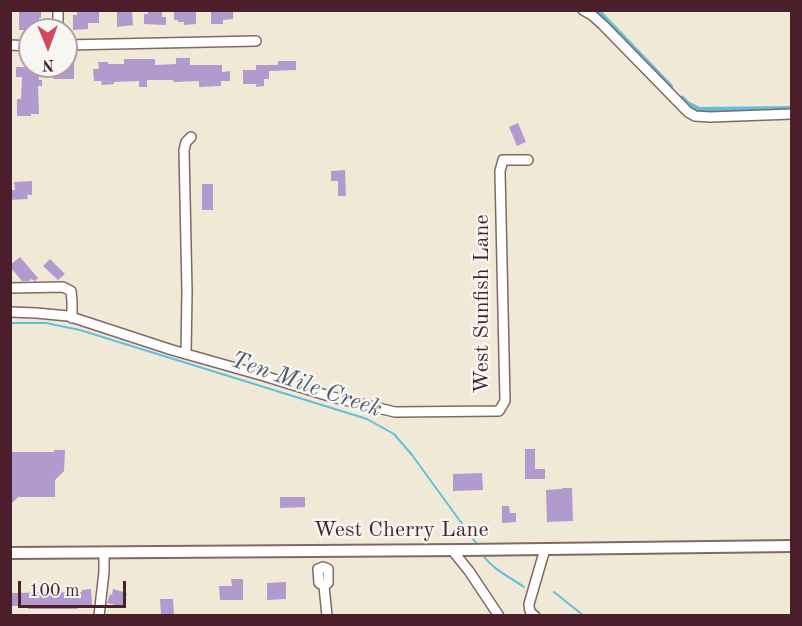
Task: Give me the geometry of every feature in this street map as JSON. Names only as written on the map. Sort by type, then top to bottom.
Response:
[{"type":"main road","name":"West Cherry Lane","points":[[10,553],[792,546]]},
{"type":"street","points":[[583,10],[603,24],[690,114],[700,117],[792,114]]},
{"type":"street","points":[[78,45],[256,41]]},
{"type":"street","points":[[186,354],[184,150],[186,142],[191,137]]},
{"type":"street","name":"West Sunfish Lane","points":[[10,312],[36,312],[72,318],[332,397],[395,412],[499,411],[505,401],[500,171],[503,160],[528,160]]},
{"type":"street","points":[[10,288],[63,288],[71,291],[72,318]]},
{"type":"street","points":[[536,615],[531,614],[529,604],[545,549]]},
{"type":"street","points":[[323,550],[323,567],[328,569],[328,583],[324,586],[327,615]]},
{"type":"street","points":[[452,550],[499,615]]},
{"type":"street","points":[[99,615],[104,552]]},
{"type":"building","points":[[19,10],[41,10],[41,18],[19,18]]},
{"type":"building","points":[[77,10],[99,10],[99,23],[88,23],[88,29],[78,30],[78,18],[73,18],[73,15],[77,15]]},
{"type":"building","points":[[117,10],[132,11],[133,25],[117,27]]},
{"type":"building","points":[[147,10],[162,10],[162,17],[166,17],[166,25],[144,24],[144,14],[148,14]]},
{"type":"building","points":[[174,10],[193,10],[196,12],[196,24],[184,25],[184,22],[174,20]]},
{"type":"building","points":[[233,10],[233,19],[223,20],[223,24],[211,24],[211,12]]},
{"type":"building","points":[[176,58],[190,58],[190,65],[222,65],[222,72],[230,71],[230,81],[221,81],[221,86],[199,87],[199,81],[147,80],[147,87],[139,87],[139,81],[102,85],[101,81],[94,81],[93,69],[99,69],[98,62],[124,64],[124,59],[155,59],[155,65],[176,64]]},
{"type":"building","points":[[278,61],[296,61],[296,70],[269,71],[269,79],[264,79],[264,86],[243,84],[243,70],[256,70],[256,65],[278,65]]},
{"type":"building","points":[[22,78],[42,80],[42,86],[38,86],[39,114],[17,116],[17,99],[21,99]]},
{"type":"building","points":[[518,123],[526,142],[517,146],[509,127]]},
{"type":"building","points":[[345,170],[346,196],[338,196],[338,181],[331,181],[331,171]]},
{"type":"building","points":[[32,181],[32,195],[27,195],[28,199],[10,200],[10,190],[15,190],[14,182]]},
{"type":"building","points":[[202,184],[213,184],[213,210],[202,210]]},
{"type":"building","points":[[20,257],[38,278],[35,281],[31,279],[22,281],[10,267]]},
{"type":"building","points":[[50,259],[65,274],[58,280],[43,266]]},
{"type":"building","points":[[525,449],[535,449],[535,469],[545,469],[545,479],[525,479]]},
{"type":"building","points":[[54,450],[65,450],[64,471],[55,480],[55,497],[18,497],[10,505],[10,452],[54,452]]},
{"type":"building","points":[[482,473],[483,490],[453,491],[453,474]]},
{"type":"building","points":[[572,488],[573,521],[547,522],[546,490]]},
{"type":"building","points":[[280,497],[305,497],[305,507],[280,508]]},
{"type":"building","points":[[502,506],[509,506],[510,513],[516,513],[516,522],[502,523]]},
{"type":"building","points":[[231,579],[243,579],[243,600],[220,600],[219,586],[232,586]]},
{"type":"building","points":[[286,582],[286,599],[267,600],[267,583]]},
{"type":"building","points":[[91,589],[92,605],[78,605],[78,609],[28,609],[28,606],[10,606],[10,593],[82,592],[82,590]]},
{"type":"building","points":[[113,589],[127,593],[124,607],[107,603]]},
{"type":"building","points":[[160,599],[173,599],[174,615],[161,615]]},
{"type":"waterway","points":[[595,10],[669,87]]},
{"type":"waterway","points":[[682,100],[699,111],[792,110]]},
{"type":"waterway","name":"Ten Mile Creek","points":[[10,323],[46,323],[80,330],[367,419],[394,434],[479,547]]},
{"type":"waterway","name":"Ten Mile Creek","points":[[483,555],[496,569],[524,587]]},
{"type":"waterway","name":"Ten Mile Creek","points":[[554,592],[584,616]]}]
